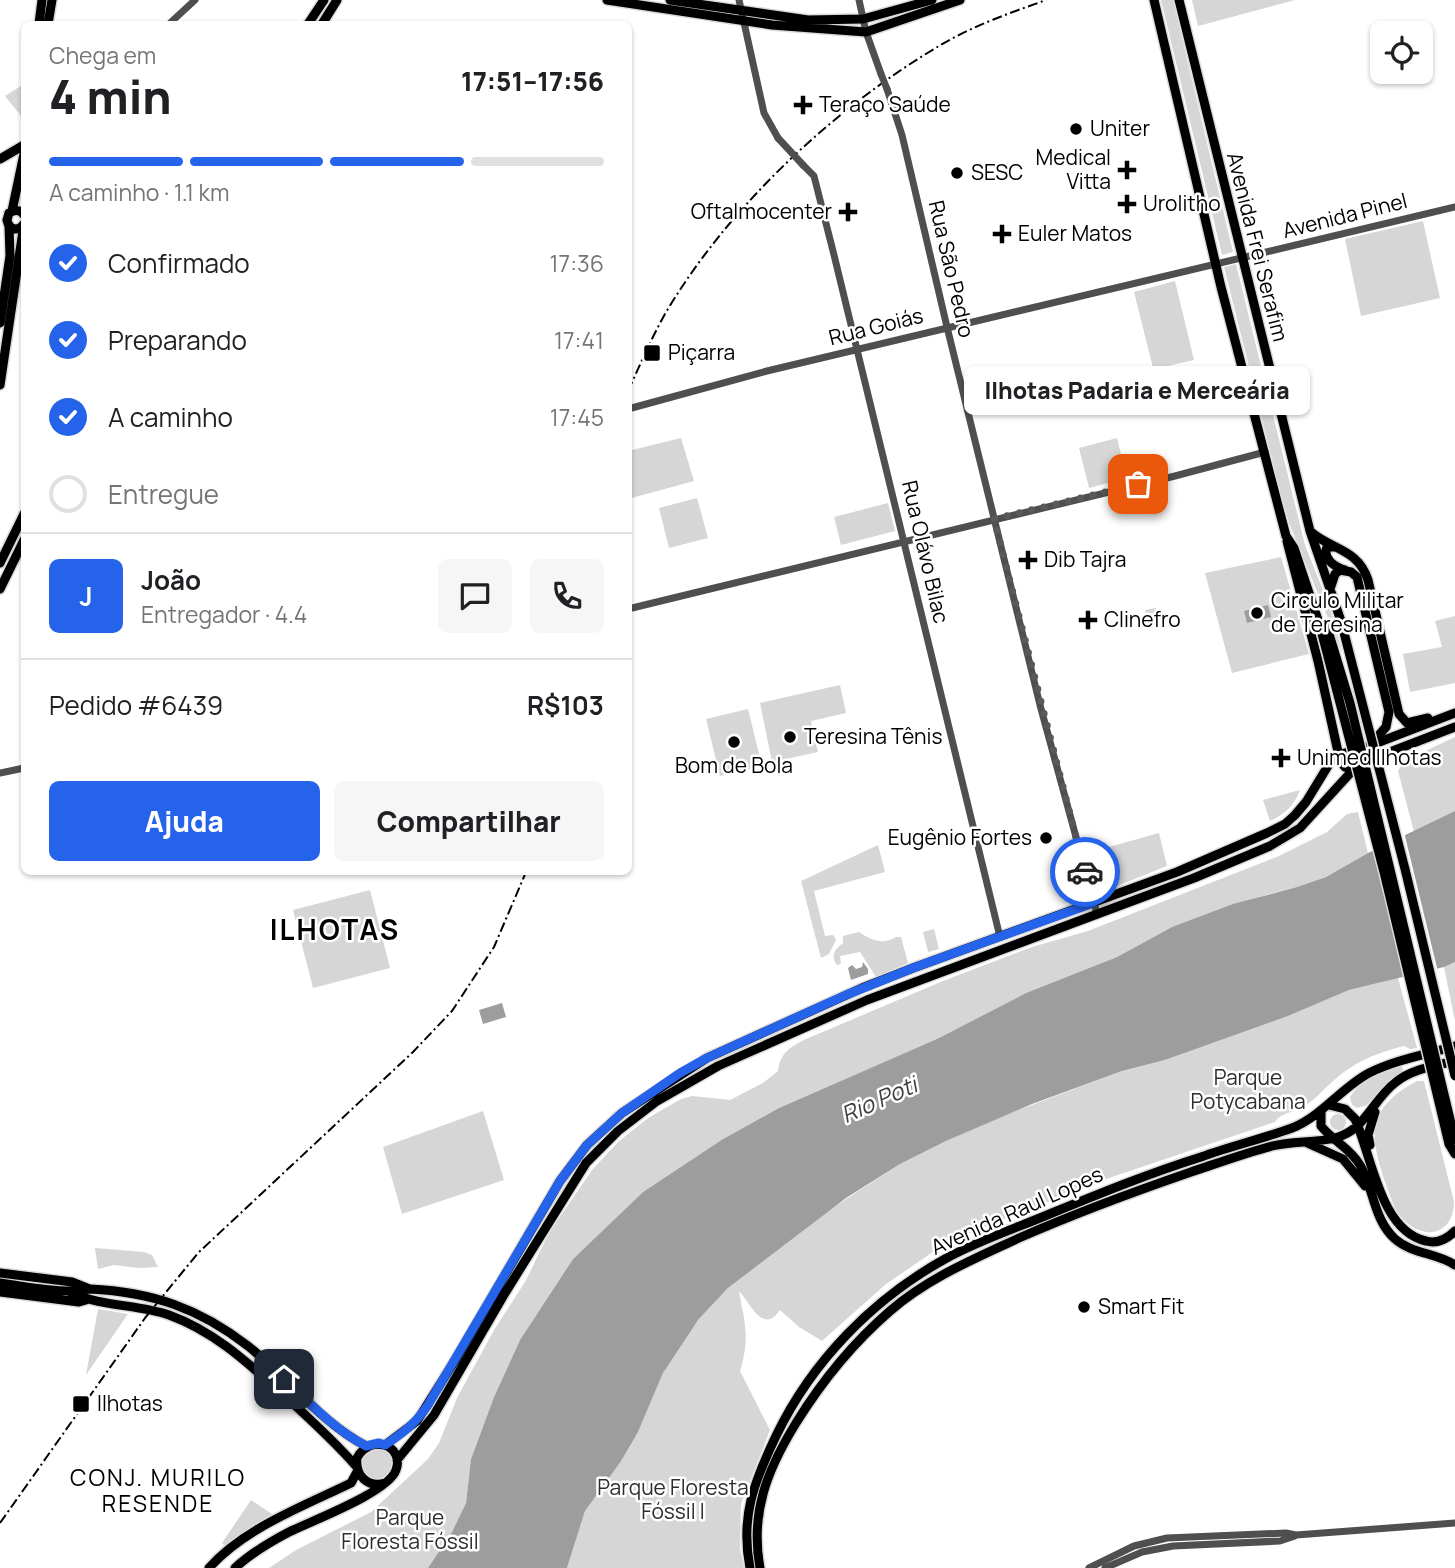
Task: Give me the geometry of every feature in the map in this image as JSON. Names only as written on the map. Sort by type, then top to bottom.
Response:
[{"type":"main road","points":[[39,21],[42,0]]},
{"type":"main road","points":[[48,21],[52,0]]},
{"type":"main road","points":[[310,21],[324,0]]},
{"type":"main road","points":[[324,21],[337,0]]},
{"type":"main road","points":[[607,0],[743,16],[808,20],[863,19],[932,0]]},
{"type":"main road","points":[[670,0],[802,28],[866,32],[960,0]]},
{"type":"main road","name":"Avenida Frei Serafim","points":[[1154,0],[1216,265],[1286,536],[1294,548],[1323,625],[1455,1154]]},
{"type":"main road","name":"Avenida Frei Serafim","points":[[1179,0],[1310,531],[1341,621],[1455,1076]]},
{"type":"main road","points":[[0,159],[21,147]]},
{"type":"main road","points":[[0,323],[10,256],[7,220],[21,166]]},
{"type":"main road","points":[[7,220],[17,229],[21,226]]},
{"type":"main road","points":[[0,385],[21,244]]},
{"type":"main road","points":[[0,563],[21,520]]},
{"type":"main road","points":[[1310,531],[1322,541],[1343,550],[1362,567],[1368,580],[1390,697],[1386,727],[1369,746]]},
{"type":"main road","points":[[1286,536],[1318,661],[1338,755],[1343,766],[1353,770]]},
{"type":"main road","points":[[0,589],[21,547]]},
{"type":"main road","points":[[1343,550],[1326,548],[1325,552],[1333,566],[1357,577],[1390,697],[1399,714],[1407,723],[1455,713]]},
{"type":"main road","points":[[1330,591],[1329,576],[1343,550]]},
{"type":"main road","points":[[1330,591],[1335,574],[1345,570]]},
{"type":"main road","points":[[385,1445],[417,1421],[560,1181],[587,1145],[622,1113],[680,1073],[707,1058],[863,988],[1177,872],[1285,824],[1306,802],[1331,761],[1338,755],[1455,713]]},
{"type":"main road","points":[[397,1460],[434,1415],[586,1163],[628,1123],[657,1101],[718,1066],[867,1000],[1194,878],[1285,838],[1306,822],[1353,770],[1390,752],[1455,727]]},
{"type":"main road","points":[[863,988],[867,1000]]},
{"type":"main road","name":"Avenida Raul Lopes","points":[[750,1568],[745,1546],[747,1511],[784,1420],[824,1361],[861,1321],[892,1293],[947,1258],[974,1245],[1106,1190],[1293,1127],[1325,1108],[1368,1074],[1455,1046]]},
{"type":"main road","name":"Avenida Raul Lopes","points":[[761,1568],[757,1549],[759,1505],[783,1445],[820,1385],[891,1310],[927,1284],[964,1263],[1107,1200],[1282,1143],[1334,1138],[1358,1127],[1395,1082],[1419,1070],[1455,1061]]},
{"type":"main road","points":[[1373,1168],[1368,1135],[1370,1125],[1389,1089]]},
{"type":"main road","points":[[1455,1231],[1444,1240],[1430,1242],[1414,1238],[1402,1229],[1387,1205],[1351,1113],[1345,1109],[1325,1108],[1321,1126],[1350,1150],[1362,1167],[1384,1225],[1395,1239],[1409,1248],[1455,1265]]},
{"type":"main road","points":[[1302,1142],[1343,1159],[1370,1193]]},
{"type":"main road","points":[[509,1266],[518,1274]]},
{"type":"main road","points":[[0,1273],[72,1282],[88,1294],[166,1314],[201,1329],[225,1344],[250,1365],[336,1444],[366,1482],[385,1483]]},
{"type":"main road","points":[[0,1283],[165,1301],[206,1317],[250,1348],[340,1430],[366,1446]]},
{"type":"main road","points":[[0,1292],[79,1302],[88,1294]]},
{"type":"main road","points":[[456,1359],[464,1366]]},
{"type":"main road","points":[[209,1568],[272,1522],[351,1483],[357,1469],[357,1458],[366,1446],[379,1443],[395,1454],[395,1474],[385,1483],[356,1501],[286,1533],[253,1553],[235,1568]]},
{"type":"street","points":[[172,21],[195,0]]},
{"type":"street","points":[[740,0],[743,16]]},
{"type":"street","name":"Rua São Pedro","points":[[859,0],[866,32],[901,135],[994,519],[1097,914]]},
{"type":"street","name":"Rua Olávo Bilac","points":[[743,16],[764,113],[778,138],[814,176],[1000,937]]},
{"type":"street","name":"Avenida Pinel","points":[[1216,265],[1455,207]]},
{"type":"street","name":"Rua Goiás","points":[[632,408],[947,327],[1216,265]]},
{"type":"street","points":[[632,608],[1265,452]]},
{"type":"street","points":[[13,564],[21,562]]},
{"type":"street","points":[[0,773],[21,769]]},
{"type":"street","points":[[1094,1567],[1134,1546],[1167,1538],[1286,1533],[1296,1535],[1455,1523]]},
{"type":"street","points":[[1105,1568],[1142,1552],[1173,1546],[1280,1541],[1296,1535]]},
{"type":"green space","points":[[1161,0],[1173,0],[1233,252],[1222,255]]},
{"type":"green space","points":[[1192,0],[1295,0],[1198,26]]},
{"type":"green space","points":[[21,86],[21,116],[5,96]]},
{"type":"green space","points":[[1423,221],[1440,298],[1361,316],[1345,239]]},
{"type":"green space","points":[[1236,264],[1305,545],[1329,605],[1343,655],[1289,523],[1279,487],[1224,267]]},
{"type":"green space","points":[[1175,281],[1194,360],[1155,369],[1134,292]]},
{"type":"green space","points":[[681,438],[694,481],[632,498],[632,450]]},
{"type":"green space","points":[[1117,438],[1127,478],[1089,488],[1079,448]]},
{"type":"green space","points":[[697,498],[708,538],[669,548],[659,508]]},
{"type":"green space","points":[[888,503],[895,531],[841,545],[834,517]]},
{"type":"green space","name":"Circulo Militar de Teresina","points":[[1281,557],[1309,654],[1232,673],[1205,573]]},
{"type":"green space","points":[[1156,608],[1161,626],[1149,629],[1145,610]]},
{"type":"green space","points":[[1455,616],[1455,683],[1410,692],[1403,654],[1442,647],[1435,621]]},
{"type":"green space","name":"Teresina Tênis","points":[[840,685],[846,713],[811,721],[818,752],[772,762],[760,703]]},
{"type":"green space","name":"Bom de Bola","points":[[748,709],[762,766],[720,776],[706,719]]},
{"type":"green space","points":[[1455,737],[1455,811],[1414,832],[1398,771],[1404,761]]},
{"type":"green space","points":[[1300,790],[1288,809],[1270,821],[1263,800]]},
{"type":"green space","name":"Parque Floresta Fóssil","points":[[1358,812],[1368,853],[1326,877],[1172,927],[1117,957],[1026,993],[939,1038],[779,1108],[723,1139],[643,1192],[573,1259],[520,1340],[494,1397],[471,1459],[466,1503],[452,1532],[428,1568],[269,1568],[296,1550],[371,1512],[428,1459],[439,1443],[457,1398],[494,1330],[525,1282],[549,1233],[592,1170],[618,1142],[648,1118],[681,1099],[692,1096],[730,1100],[763,1083],[778,1071],[781,1059],[787,1051],[806,1039],[943,981],[1032,947],[1088,931],[1279,856],[1327,832],[1347,814]]},
{"type":"green space","points":[[1159,833],[1167,866],[1095,895],[1084,854]]},
{"type":"green space","points":[[878,845],[885,872],[814,891],[825,936],[833,935],[836,940],[829,954],[821,958],[801,881]]},
{"type":"green space","points":[[370,890],[390,968],[313,988],[293,910]]},
{"type":"green space","points":[[934,929],[939,949],[928,952],[923,932]]},
{"type":"green space","points":[[859,932],[877,941],[901,937],[908,963],[876,977],[860,952],[840,956],[841,964],[837,965],[834,956],[843,943],[843,936]]},
{"type":"green space","points":[[1455,962],[1455,1021],[1444,967]]},
{"type":"green space","points":[[1398,978],[1417,1048],[1404,1046],[1366,1059],[1340,1075],[1307,1105],[1284,1114],[1275,1122],[1109,1178],[949,1241],[886,1284],[822,1341],[799,1327],[780,1310],[768,1319],[758,1315],[739,1291],[746,1340],[740,1371],[770,1430],[741,1504],[740,1549],[744,1568],[567,1568],[585,1511],[638,1432],[663,1373],[679,1345],[728,1288],[820,1216],[900,1164],[1003,1116],[1122,1071],[1165,1060],[1288,1016],[1349,990]]},
{"type":"green space","points":[[1402,1066],[1403,1070],[1365,1106],[1357,1108],[1352,1105],[1350,1097],[1360,1085],[1380,1073]]},
{"type":"green space","points":[[1417,1081],[1424,1081],[1454,1202],[1450,1220],[1439,1230],[1431,1232],[1415,1228],[1396,1210],[1376,1152],[1376,1125],[1380,1113],[1400,1091]]},
{"type":"green space","points":[[483,1111],[504,1180],[402,1214],[383,1147]]},
{"type":"green space","points":[[1335,1114],[1341,1114],[1346,1122],[1344,1128],[1335,1130],[1330,1125],[1330,1119]]},
{"type":"green space","points":[[95,1248],[144,1252],[152,1255],[158,1267],[114,1265],[98,1269]]},
{"type":"green space","points":[[98,1309],[128,1314],[86,1375]]},
{"type":"green space","points":[[377,1448],[388,1453],[393,1464],[388,1475],[377,1480],[366,1475],[361,1464],[366,1453]]},
{"type":"green space","points":[[251,1500],[272,1514],[225,1546],[222,1543]]},
{"type":"water","points":[[1268,605],[1271,617],[1247,623],[1244,611]]},
{"type":"water","name":"Rio Poti","points":[[1455,811],[1455,962],[1349,990],[1288,1016],[1165,1060],[1122,1071],[1032,1104],[900,1164],[846,1198],[728,1288],[698,1320],[663,1373],[638,1432],[621,1461],[585,1511],[567,1568],[428,1568],[452,1532],[466,1503],[471,1459],[494,1397],[520,1340],[573,1259],[643,1192],[723,1139],[779,1108],[939,1038],[1026,993],[1117,957],[1172,927],[1233,904],[1326,877],[1368,853]]},
{"type":"water","points":[[863,962],[868,974],[851,980],[848,968],[852,965],[856,969],[862,967]]},
{"type":"water","points":[[502,1003],[506,1017],[483,1024],[479,1010]]},
{"type":"pier","points":[[1404,832],[1438,972],[1405,980],[1372,847]]},
{"type":"railway","points":[[632,382],[660,323],[690,275],[719,236],[786,164],[861,99],[939,46],[978,26],[1046,0]]},
{"type":"railway","points":[[0,1523],[145,1318],[198,1253],[413,1052],[452,1011],[494,947],[525,875]]},
{"type":"way so far","points":[[1085,872],[994,519],[1138,484]]},
{"type":"place","name":"Teraço Saúde","points":[[803,105]]},
{"type":"place","name":"Uniter","points":[[1076,129]]},
{"type":"place","name":"Medical Vitta","points":[[1127,170]]},
{"type":"place","name":"SESC","points":[[957,173]]},
{"type":"place","name":"Urolitho","points":[[1127,204]]},
{"type":"place","name":"Oftalmocenter","points":[[848,212]]},
{"type":"place","name":"Euler Matos","points":[[1002,234]]},
{"type":"place","name":"Piçarra","points":[[652,353]]},
{"type":"place","name":"Ilhotas Padaria e Merceária","points":[[1138,484]]},
{"type":"place","name":"Dib Tajra","points":[[1028,560]]},
{"type":"place","name":"Circulo Militar de Teresina","points":[[1257,613]]},
{"type":"place","name":"Clinefro","points":[[1088,620]]},
{"type":"place","name":"Teresina Tênis","points":[[790,737]]},
{"type":"place","name":"Bom de Bola","points":[[734,742]]},
{"type":"place","name":"Unimed Ilhotas","points":[[1281,758]]},
{"type":"place","name":"Eugênio Fortes","points":[[1046,838]]},
{"type":"place","name":"Smart Fit","points":[[1084,1307]]},
{"type":"place","name":"Ilhotas","points":[[81,1404]]},
{"type":"district","name":"ILHOTAS","points":[[335,930]]},
{"type":"district","name":"CONJ. MURILO RESENDE","points":[[158,1491]]},
{"type":"route","points":[[284,1379],[354,1440],[366,1446],[379,1443],[385,1445],[417,1421],[560,1181],[587,1145],[622,1113],[707,1058],[846,995],[1093,903],[1085,872]]},
{"type":"park label","name":"Parque Potycabana","points":[[1248,1090]]},
{"type":"park label","name":"Parque Floresta Fóssil I","points":[[673,1500]]}]
